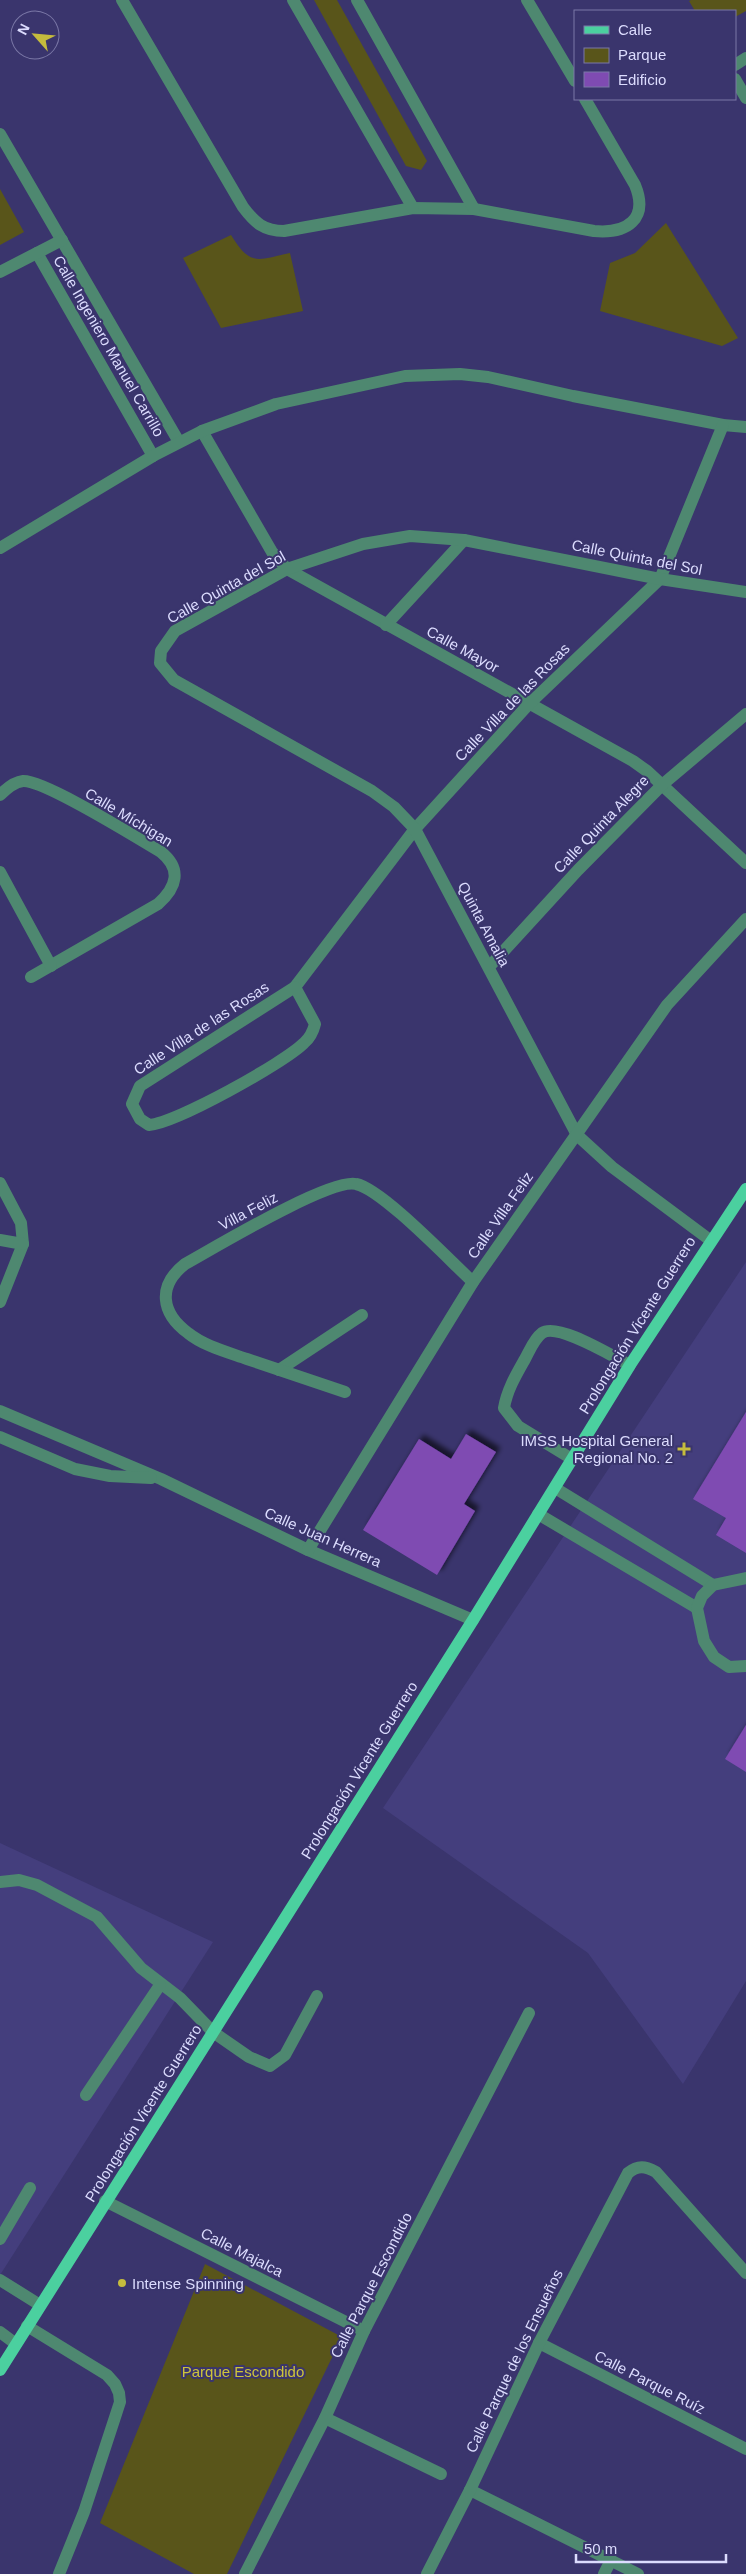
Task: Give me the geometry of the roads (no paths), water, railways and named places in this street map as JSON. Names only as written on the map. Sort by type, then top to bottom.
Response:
[{"type":"main road","name":"Prolongación Vicente Guerrero","points":[[0,2370],[473,1620],[630,1365],[710,1240],[746,1189]]},
{"type":"street","points":[[122,0],[243,207],[262,228],[284,231],[413,208],[474,209],[602,232],[625,227],[634,221],[640,207],[640,198],[635,184],[586,100]]},
{"type":"street","points":[[293,0],[413,208]]},
{"type":"street","points":[[357,0],[474,209]]},
{"type":"street","points":[[527,0],[574,79]]},
{"type":"street","points":[[736,81],[746,98]]},
{"type":"street","name":"Calle Ingeniero Manuel Carrillo","points":[[0,134],[179,442]]},
{"type":"street","name":"Calle Ingeniero Manuel Carrillo","points":[[0,272],[62,240]]},
{"type":"street","name":"Calle Ingeniero Manuel Carrillo","points":[[37,253],[153,456]]},
{"type":"street","points":[[0,548],[153,456],[202,431],[276,404],[405,376],[436,374],[488,377],[573,396],[723,425],[746,427]]},
{"type":"street","name":"Calle Villa de las Rosas","points":[[295,987],[315,1024],[313,1033],[302,1046],[267,1069],[221,1095],[170,1118],[149,1125],[140,1119],[132,1104],[140,1086],[295,987],[414,829],[528,704],[660,579],[723,425]]},
{"type":"street","name":"Calle Mayor","points":[[202,431],[272,552],[287,569],[633,761],[662,785],[746,863]]},
{"type":"street","name":"Calle Quinta del Sol","points":[[174,680],[160,663],[161,651],[174,631],[287,569],[362,544],[410,536],[464,540],[660,579],[746,592]]},
{"type":"street","points":[[386,625],[464,540]]},
{"type":"street","name":"Quinta Amalia","points":[[174,680],[372,791],[394,807],[414,829],[489,967],[577,1136],[612,1167],[710,1240]]},
{"type":"street","name":"Calle Quinta Alegre","points":[[489,967],[578,870],[662,785],[746,714]]},
{"type":"street","name":"Calle Míchigan","points":[[0,795],[12,785],[22,781],[34,783],[53,791],[161,852],[174,865],[175,874],[171,890],[158,904],[32,977]]},
{"type":"street","points":[[0,872],[51,966]]},
{"type":"street","name":"Calle Villa Feliz","points":[[308,1550],[472,1282],[577,1136],[667,1005],[696,971],[746,919]]},
{"type":"street","points":[[0,1183],[21,1223],[23,1244],[0,1302]]},
{"type":"street","name":"Villa Feliz","points":[[345,1392],[206,1344],[189,1334],[170,1314],[164,1296],[168,1282],[184,1264],[330,1187],[356,1184],[367,1188],[403,1216],[472,1282]]},
{"type":"street","points":[[0,1240],[23,1244]]},
{"type":"street","points":[[279,1370],[362,1315]]},
{"type":"street","points":[[572,1459],[518,1426],[504,1408],[510,1388],[535,1341],[543,1332],[553,1330],[566,1333],[630,1365]]},
{"type":"street","name":"Calle Juan Herrera","points":[[0,1411],[161,1478],[308,1550],[473,1620]]},
{"type":"street","name":"Calle Juan Herrera","points":[[0,1437],[75,1470],[110,1476],[161,1478]]},
{"type":"street","points":[[554,1488],[713,1585]]},
{"type":"street","points":[[538,1514],[697,1608]]},
{"type":"street","points":[[746,1578],[713,1585],[702,1596],[697,1608],[704,1641],[714,1657],[728,1667],[746,1666]]},
{"type":"street","points":[[0,1882],[19,1880],[37,1885],[97,1917],[106,1924],[141,1968],[160,1986],[180,1998],[213,2032],[249,2057],[270,2066],[285,2055],[317,1996]]},
{"type":"street","points":[[86,2095],[160,1986]]},
{"type":"street","name":"Calle Parque Escondido","points":[[245,2574],[325,2418],[364,2331],[529,2013]]},
{"type":"street","name":"Calle Parque de los Ensueños","points":[[427,2574],[470,2490],[539,2343],[622,2181],[636,2167],[646,2166],[666,2181],[746,2274]]},
{"type":"street","points":[[0,2239],[30,2188]]},
{"type":"street","name":"Calle Majalca","points":[[105,2201],[364,2331]]},
{"type":"street","points":[[0,2280],[40,2305]]},
{"type":"street","points":[[27,2326],[107,2375],[119,2392],[120,2402],[84,2512],[59,2574]]},
{"type":"street","points":[[0,2332],[16,2344]]},
{"type":"street","name":"Calle Parque Ruíz","points":[[539,2343],[746,2449]]},
{"type":"street","points":[[325,2418],[441,2474]]},
{"type":"street","points":[[470,2490],[638,2574]]},
{"type":"street","points":[[604,2574],[611,2560]]},
{"type":"place","name":"IMSS Hospital General Regional No. 2","points":[[684,1449]]},
{"type":"place","name":"Intense Spinning","points":[[122,2283]]},
{"type":"park label","name":"Parque Escondido","points":[[243,2371]]}]
